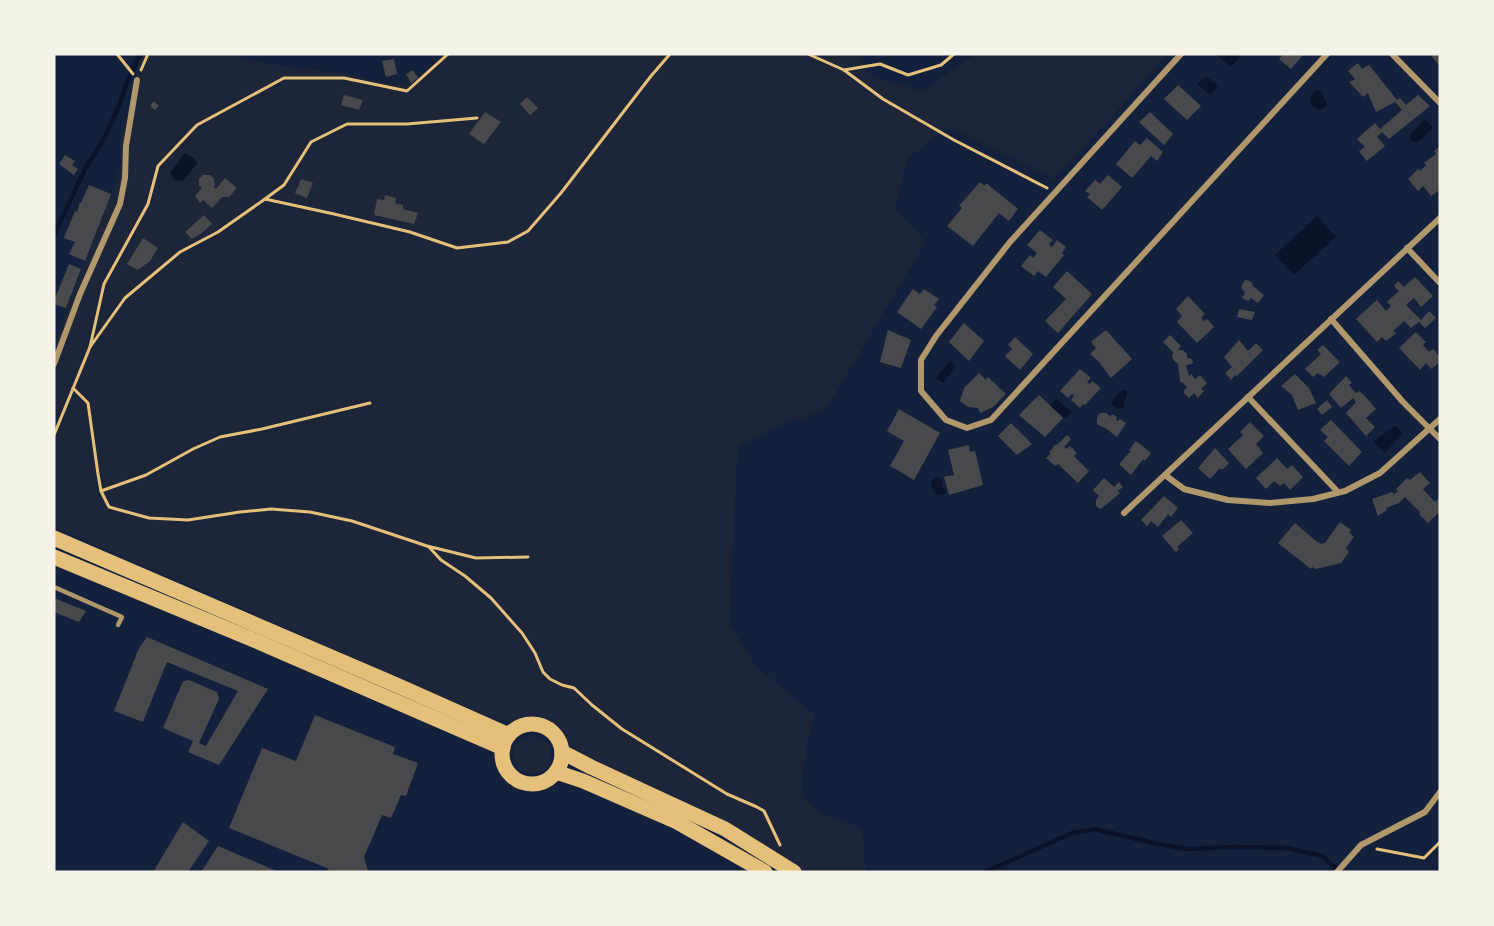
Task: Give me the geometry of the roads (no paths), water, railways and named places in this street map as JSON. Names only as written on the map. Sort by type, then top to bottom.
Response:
[{"type":"main road","points":[[54,538],[384,680],[506,742]]},
{"type":"main road","points":[[54,557],[506,742]]},
{"type":"main road","points":[[526,725],[542,726],[550,731],[557,738],[562,752],[561,762],[556,772],[549,779],[540,783],[520,782],[506,768],[503,758],[506,742],[517,729],[526,725]]},
{"type":"main road","points":[[562,752],[725,829],[794,872]]},
{"type":"main road","points":[[556,772],[583,781],[677,822],[765,872]]},
{"type":"street","points":[[1182,54],[1002,251],[936,336],[921,360],[921,391],[945,420],[967,428],[991,420],[1327,54]]},
{"type":"street","points":[[1392,54],[1440,103]]},
{"type":"street","points":[[54,364],[80,294],[120,204],[125,178],[126,146],[137,80]]},
{"type":"street","points":[[1124,513],[1440,218]]},
{"type":"street","points":[[1407,248],[1440,283]]},
{"type":"street","points":[[1331,319],[1403,402],[1440,439]]},
{"type":"street","points":[[1248,397],[1338,492]]},
{"type":"street","points":[[1165,475],[1184,489],[1228,500],[1270,503],[1313,499],[1345,491],[1380,473],[1440,419]]},
{"type":"street","points":[[1337,872],[1361,845],[1425,812],[1440,792]]},
{"type":"lane","points":[[54,587],[122,616],[118,625]]},
{"type":"waterway","points":[[54,235],[86,167],[104,139],[140,54]]},
{"type":"waterway","points":[[985,872],[1072,833],[1095,829],[1186,849],[1288,848],[1322,856],[1340,872]]}]
